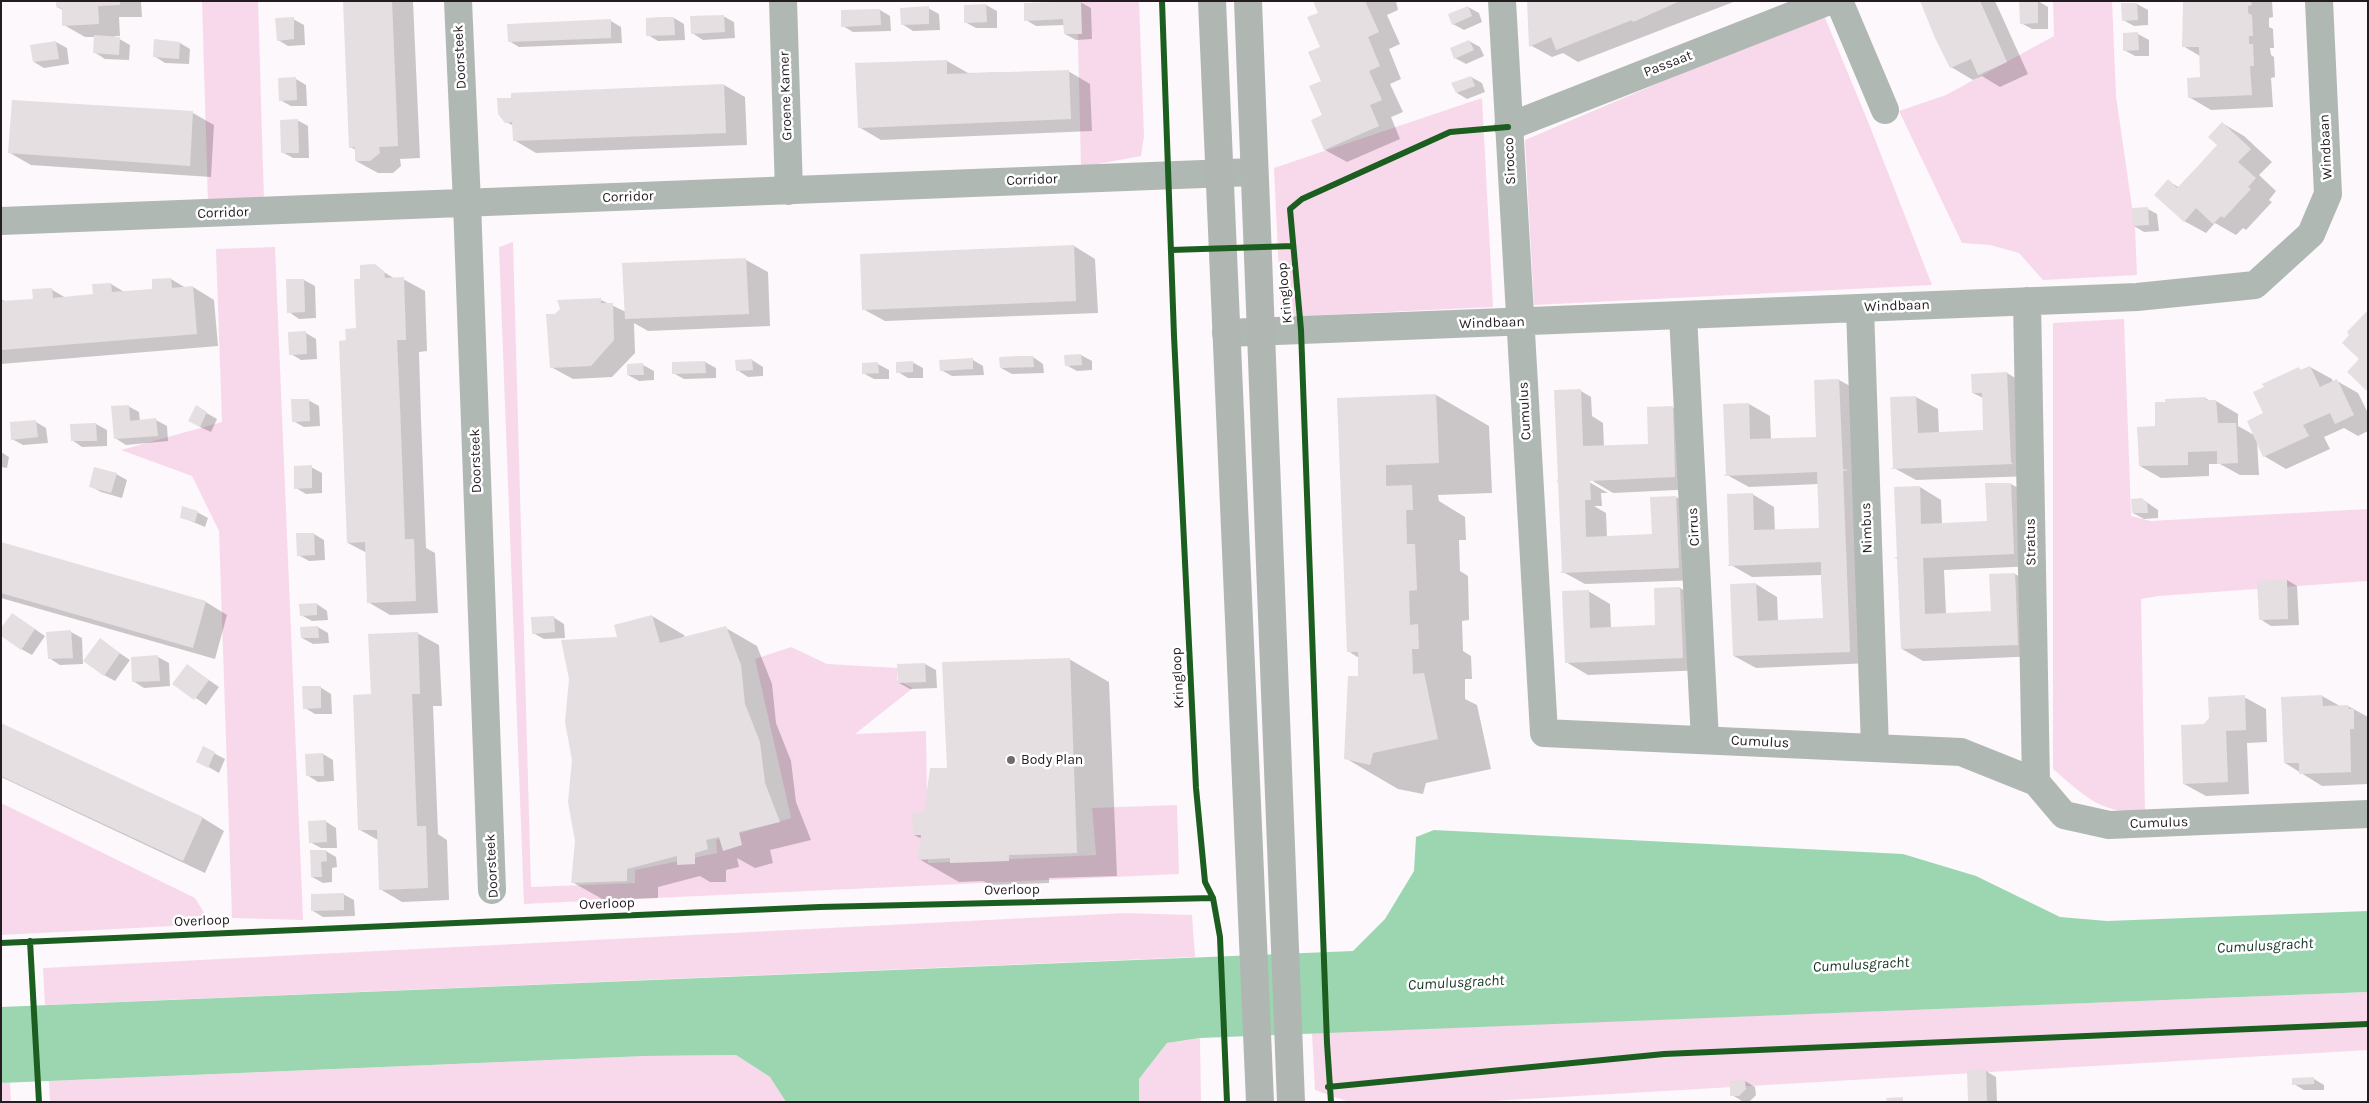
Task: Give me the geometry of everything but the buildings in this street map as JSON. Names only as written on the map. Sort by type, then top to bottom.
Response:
[{"type":"street","name":"Doorsteek","points":[[458,1],[492,890]]},
{"type":"street","name":"Groene Kamer","points":[[783,1],[789,191]]},
{"type":"street","points":[[1212,1],[1260,1102]]},
{"type":"street","name":"Kringloop","points":[[1248,1],[1291,1102]]},
{"type":"street","name":"Sirocco","points":[[1502,1],[1519,322]]},
{"type":"street","name":"Passaat","points":[[1508,127],[1829,1]]},
{"type":"street","points":[[1840,1],[1885,110]]},
{"type":"street","name":"Windbaan","points":[[1226,333],[2137,297],[2255,285],[2311,234],[2328,194],[2319,1]]},
{"type":"street","name":"Corridor","points":[[1,221],[1254,172]]},
{"type":"street","name":"Stratus","points":[[2027,301],[2036,782]]},
{"type":"street","name":"Nimbus","points":[[1860,308],[1875,748]]},
{"type":"street","name":"Cirrus","points":[[1684,315],[1705,740]]},
{"type":"street","name":"Cumulus","points":[[1519,322],[1544,734],[1961,752],[2036,782],[2064,814],[2108,825],[2368,814]]},
{"type":"shaded area","points":[[202,1],[258,1],[264,201],[208,203]]},
{"type":"shaded area","points":[[1077,1],[1139,1],[1144,136],[1141,156],[1081,167]]},
{"type":"shaded area","points":[[2053,1],[2112,1],[2116,96],[2135,228],[2137,275],[2043,280],[2019,253],[1990,245],[1962,243],[1899,111],[1946,95],[2054,36]]},
{"type":"shaded area","points":[[1823,13],[1932,285],[1534,305],[1525,140]]},
{"type":"shaded area","points":[[1482,98],[1493,307],[1281,317],[1274,168]]},
{"type":"shaded area","points":[[513,242],[531,887],[635,883],[635,870],[717,853],[716,840],[791,818],[755,659],[791,647],[827,664],[898,668],[897,680],[913,688],[855,734],[926,731],[928,863],[1096,855],[1092,808],[1177,805],[1179,874],[524,904],[499,247]]},
{"type":"shaded area","points":[[275,247],[303,920],[232,918],[219,531],[192,476],[121,450],[222,422],[216,249]]},
{"type":"shaded area","points":[[2124,319],[2131,516],[2151,521],[2368,509],[2368,581],[2158,596],[2141,599],[2145,812],[2116,810],[2094,801],[2053,769],[2053,323]]},
{"type":"shaded area","points":[[1,803],[195,898],[211,924],[1,935]]},
{"type":"shaded area","points":[[1125,913],[1192,915],[1195,957],[45,1005],[43,968]]},
{"type":"shaded area","points":[[2368,992],[2368,1050],[1475,1102],[1349,1102],[1315,1090],[1312,1033]]},
{"type":"shaded area","points":[[1200,1038],[1201,1102],[1139,1102],[1139,1079],[1167,1043]]},
{"type":"shaded area","points":[[736,1055],[770,1077],[786,1102],[50,1102],[49,1081],[645,1056]]},
{"type":"shaded area","points":[[1,1083],[10,1083],[11,1102],[1,1102]]},
{"type":"water","name":"Cumulusgracht","points":[[1434,830],[1903,854],[1976,876],[2060,917],[2107,921],[2368,911],[2368,992],[1200,1038],[1167,1043],[1139,1079],[1139,1102],[786,1102],[770,1077],[736,1055],[645,1056],[1,1083],[1,1007],[1353,951],[1385,919],[1414,871],[1416,837]]},
{"type":"cycle path","points":[[1162,1],[1174,336],[1196,788],[1205,882],[1213,898],[1220,937],[1227,1102]]},
{"type":"cycle path","points":[[1331,1102],[1327,1043],[1301,330],[1290,209],[1302,199],[1450,132],[1508,127]]},
{"type":"cycle path","points":[[1171,250],[1293,246]]},
{"type":"cycle path","name":"Overloop","points":[[1,943],[820,907],[1213,898]]},
{"type":"cycle path","points":[[30,941],[39,1102]]},
{"type":"cycle path","points":[[1328,1087],[1664,1054],[2368,1024]]},
{"type":"place","name":"Body Plan","points":[[1011,760]]}]
